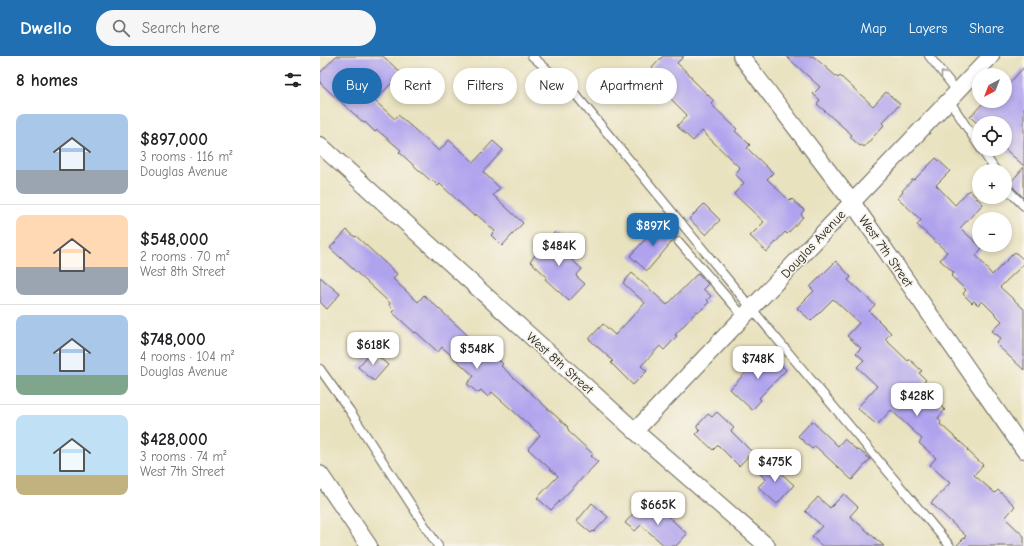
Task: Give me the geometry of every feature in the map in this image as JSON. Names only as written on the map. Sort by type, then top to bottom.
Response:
[{"type":"street","name":"West 7th Street","points":[[741,56],[852,202],[1024,450]]},
{"type":"street","name":"Douglas Avenue","points":[[635,431],[990,56]]},
{"type":"street","name":"West 8th Street","points":[[320,145],[635,431],[767,546]]},
{"type":"street","points":[[320,474],[369,546]]},
{"type":"lane","points":[[532,56],[576,95],[748,313],[950,546]]},
{"type":"lane","points":[[930,56],[972,133]]},
{"type":"lane","points":[[1012,194],[1024,206]]},
{"type":"lane","points":[[679,242],[748,313]]},
{"type":"lane","points":[[320,369],[350,411],[438,546]]},
{"type":"building","points":[[336,56],[383,56],[396,68],[390,68],[390,85],[382,93],[382,68],[332,68],[332,94],[320,83],[320,73]]},
{"type":"building","points":[[663,56],[684,56],[677,63],[714,101],[711,104],[737,129],[735,131],[750,145],[747,148],[773,173],[767,179],[790,201],[792,199],[804,210],[801,214],[803,217],[787,234],[785,232],[767,252],[750,236],[764,222],[734,194],[744,183],[735,174],[740,168],[702,131],[693,141],[677,126],[687,115],[676,104],[677,68],[652,68]]},
{"type":"building","points":[[786,56],[813,56],[838,78],[840,76],[873,106],[886,92],[900,104],[882,123],[884,125],[864,147],[862,145],[860,146],[850,137],[852,135],[817,104],[820,100],[813,94],[820,87]]},
{"type":"building","points":[[1024,67],[1024,166],[1012,155],[1012,116],[972,116],[972,119],[970,117],[978,108],[1012,108],[1012,80]]},
{"type":"building","points":[[343,104],[378,104],[395,119],[398,115],[439,151],[449,140],[474,162],[493,141],[503,150],[483,172],[500,188],[493,195],[523,223],[502,246],[491,235],[495,231],[476,214],[474,216],[440,184],[438,186],[432,180],[431,181],[399,152],[401,150],[377,130],[375,132],[365,122],[364,123]]},
{"type":"building","points":[[936,158],[950,171],[936,185],[955,205],[969,190],[972,193],[972,204],[983,204],[975,212],[972,212],[972,215],[960,228],[972,239],[972,252],[979,252],[976,255],[992,275],[1015,252],[1024,260],[1024,264],[1000,287],[1024,309],[1024,370],[998,346],[999,345],[997,343],[1001,338],[992,331],[1002,321],[982,301],[978,305],[974,301],[972,303],[963,294],[966,290],[951,276],[954,273],[940,260],[947,252],[917,225],[921,220],[898,198],[903,192],[902,191],[913,179],[914,180]]},
{"type":"building","points":[[1024,167],[1024,198],[1012,186],[1012,181]]},
{"type":"building","points":[[704,204],[720,220],[706,235],[689,219]]},
{"type":"building","points":[[660,223],[676,237],[647,271],[630,256]]},
{"type":"building","points":[[347,230],[355,237],[356,236],[397,274],[393,279],[418,302],[424,295],[489,355],[491,353],[503,364],[501,366],[568,427],[568,431],[593,454],[591,456],[598,462],[551,510],[537,498],[558,476],[528,449],[540,435],[492,392],[488,397],[481,390],[478,393],[467,384],[474,376],[442,347],[438,352],[416,332],[415,333],[392,312],[394,310],[389,305],[390,303],[330,248]]},
{"type":"building","points":[[555,232],[570,246],[564,253],[582,269],[576,276],[585,284],[569,301],[545,279],[547,277],[530,261]]},
{"type":"building","points":[[836,261],[851,277],[848,280],[875,305],[869,311],[891,333],[885,339],[908,361],[909,359],[922,371],[919,373],[926,380],[923,383],[929,390],[926,393],[945,410],[938,418],[941,422],[940,424],[968,449],[967,450],[983,465],[974,475],[995,493],[998,490],[1015,506],[1005,518],[1024,536],[1024,546],[956,546],[966,536],[931,503],[950,483],[930,465],[936,458],[919,443],[922,439],[891,410],[877,425],[857,408],[877,386],[857,367],[864,360],[856,353],[861,348],[847,336],[859,323],[833,299],[811,321],[797,308],[814,291],[810,287]]},
{"type":"building","points":[[632,273],[667,305],[698,273],[708,284],[703,289],[711,296],[707,300],[709,302],[699,312],[697,311],[675,335],[677,336],[664,350],[660,346],[641,366],[647,371],[633,385],[611,363],[613,361],[589,339],[603,324],[615,335],[645,303],[623,283]]},
{"type":"building","points":[[320,277],[340,294],[327,309],[320,302]]},
{"type":"building","points":[[372,351],[388,365],[374,381],[358,367]]},
{"type":"building","points":[[767,351],[786,370],[759,398],[761,400],[752,410],[730,389]]},
{"type":"building","points":[[717,412],[734,428],[731,431],[752,452],[739,466],[718,445],[713,450],[696,434],[700,430],[697,426],[708,414],[712,417]]},
{"type":"building","points":[[812,421],[838,446],[844,439],[870,459],[852,480],[815,446],[812,449],[798,436]]},
{"type":"building","points":[[769,462],[794,485],[777,504],[758,487],[766,479],[759,473]]},
{"type":"building","points":[[844,494],[858,507],[850,516],[884,546],[822,546],[812,537],[822,526],[805,511],[818,497],[830,508]]},
{"type":"building","points":[[592,503],[608,517],[594,532],[593,531],[591,533],[577,521]]},
{"type":"building","points":[[655,504],[687,534],[676,546],[665,546],[641,525],[635,531],[625,523],[639,507],[646,513]]}]
